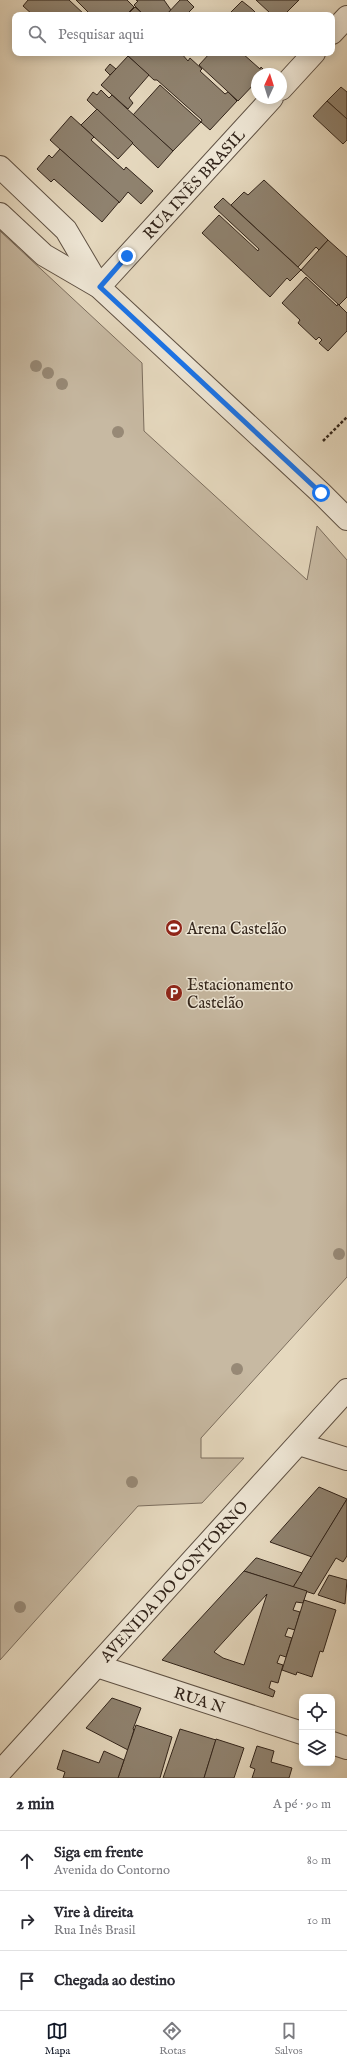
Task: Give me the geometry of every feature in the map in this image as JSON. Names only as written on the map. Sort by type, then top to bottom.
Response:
[{"type":"street","points":[[335,30],[347,17]]},
{"type":"street","points":[[287,82],[311,56]]},
{"type":"street","name":"RUA INÊS BRASIL","points":[[100,287],[267,104]]},
{"type":"street","points":[[0,167],[66,230],[100,287]]},
{"type":"street","points":[[0,214],[44,255],[100,287],[316,487],[347,519]]},
{"type":"street","name":"AVENIDA DO CONTORNO","points":[[0,1772],[347,1390]]},
{"type":"street","points":[[299,1444],[347,1459]]},
{"type":"street","name":"RUA N","points":[[97,1666],[299,1732]]},
{"type":"street","points":[[335,1744],[347,1748]]},
{"type":"path","points":[[323,441],[347,416]]},
{"type":"shaded area","name":"Arena Castelão","points":[[0,231],[142,363],[144,431],[307,580],[317,526],[347,560],[347,1277],[201,1438],[201,1458],[244,1458],[202,1503],[138,1506],[0,1660]]},
{"type":"building","points":[[28,0],[69,0],[82,12],[30,12],[23,6]]},
{"type":"building","points":[[76,0],[127,0],[134,7],[129,12],[88,12]]},
{"type":"building","points":[[136,0],[164,0],[171,10],[169,12],[141,12],[134,5],[138,1]]},
{"type":"building","points":[[180,0],[187,0],[194,7],[189,12],[169,12]]},
{"type":"building","points":[[256,0],[299,0],[287,12],[269,12]]},
{"type":"building","points":[[242,1],[255,12],[231,12]]},
{"type":"building","points":[[135,7],[141,12],[130,12]]},
{"type":"building","points":[[128,56],[184,56],[188,61],[190,58],[202,69],[200,71],[225,94],[228,92],[237,101],[210,130],[201,122],[202,120],[157,80],[154,80]]},
{"type":"building","points":[[128,56],[149,75],[129,98],[133,103],[128,109],[101,85]]},
{"type":"building","points":[[207,56],[245,56],[259,68],[251,68],[251,87],[238,101],[199,65]]},
{"type":"building","points":[[110,64],[116,69],[110,75],[105,70]]},
{"type":"building","points":[[160,85],[201,122],[173,151],[133,115]]},
{"type":"building","points":[[341,87],[347,92],[347,119],[327,101]]},
{"type":"building","points":[[101,90],[109,98],[112,95],[173,151],[158,168],[87,100],[93,92],[97,95]]},
{"type":"building","points":[[327,101],[347,119],[347,140],[343,144],[313,116]]},
{"type":"building","points":[[97,109],[133,143],[118,159],[81,125]]},
{"type":"building","points":[[71,116],[94,137],[91,140],[124,170],[126,167],[153,191],[141,204],[128,192],[119,203],[50,140]]},
{"type":"building","points":[[60,149],[119,202],[102,222],[54,179],[51,182],[37,169],[49,155],[52,158]]},
{"type":"building","points":[[264,180],[328,240],[319,250],[316,247],[298,267],[231,205],[244,192],[248,195]]},
{"type":"building","points":[[223,198],[301,270],[290,281],[287,278],[270,297],[202,233],[219,215],[258,251],[259,249],[214,207]]},
{"type":"building","points":[[328,240],[347,257],[347,297],[339,305],[301,270]]},
{"type":"building","points":[[306,277],[337,306],[338,304],[347,313],[347,331],[328,351],[319,343],[322,340],[319,337],[316,340],[298,323],[300,320],[282,303]]},
{"type":"building","points":[[319,1487],[347,1499],[312,1557],[270,1542]]},
{"type":"building","points":[[347,1499],[347,1556],[343,1562],[336,1558],[314,1594],[293,1587]]},
{"type":"building","points":[[256,1558],[302,1573],[293,1587],[244,1571]]},
{"type":"building","points":[[244,1571],[307,1591],[303,1603],[296,1602],[293,1610],[300,1612],[295,1630],[288,1628],[285,1636],[292,1638],[286,1657],[280,1655],[277,1663],[283,1665],[278,1683],[271,1681],[269,1688],[275,1691],[273,1697],[162,1660]],"holes":[[[267,1594],[244,1665],[223,1658],[214,1652]]]},
{"type":"building","points":[[329,1575],[347,1580],[345,1604],[318,1595]]},
{"type":"building","points":[[304,1600],[336,1610],[323,1652],[320,1651],[312,1677],[297,1672],[296,1675],[282,1670]]},
{"type":"building","points":[[112,1698],[141,1708],[133,1729],[134,1730],[128,1750],[86,1728]]},
{"type":"building","points":[[136,1725],[172,1737],[160,1778],[118,1778]]},
{"type":"building","points":[[180,1729],[216,1740],[204,1778],[163,1778]]},
{"type":"building","points":[[216,1739],[244,1748],[234,1778],[204,1778]]},
{"type":"building","points":[[257,1746],[274,1751],[271,1762],[292,1768],[289,1778],[252,1778],[255,1769],[250,1767]]},
{"type":"building","points":[[63,1750],[99,1763],[104,1751],[124,1760],[118,1778],[63,1778],[65,1772],[57,1769]]},
{"type":"place","name":"Arena Castelão","points":[[174,928]]},
{"type":"place","name":"Estacionamento Castelão","points":[[174,993]]},
{"type":"route","points":[[127,256],[100,287],[321,493]]}]
